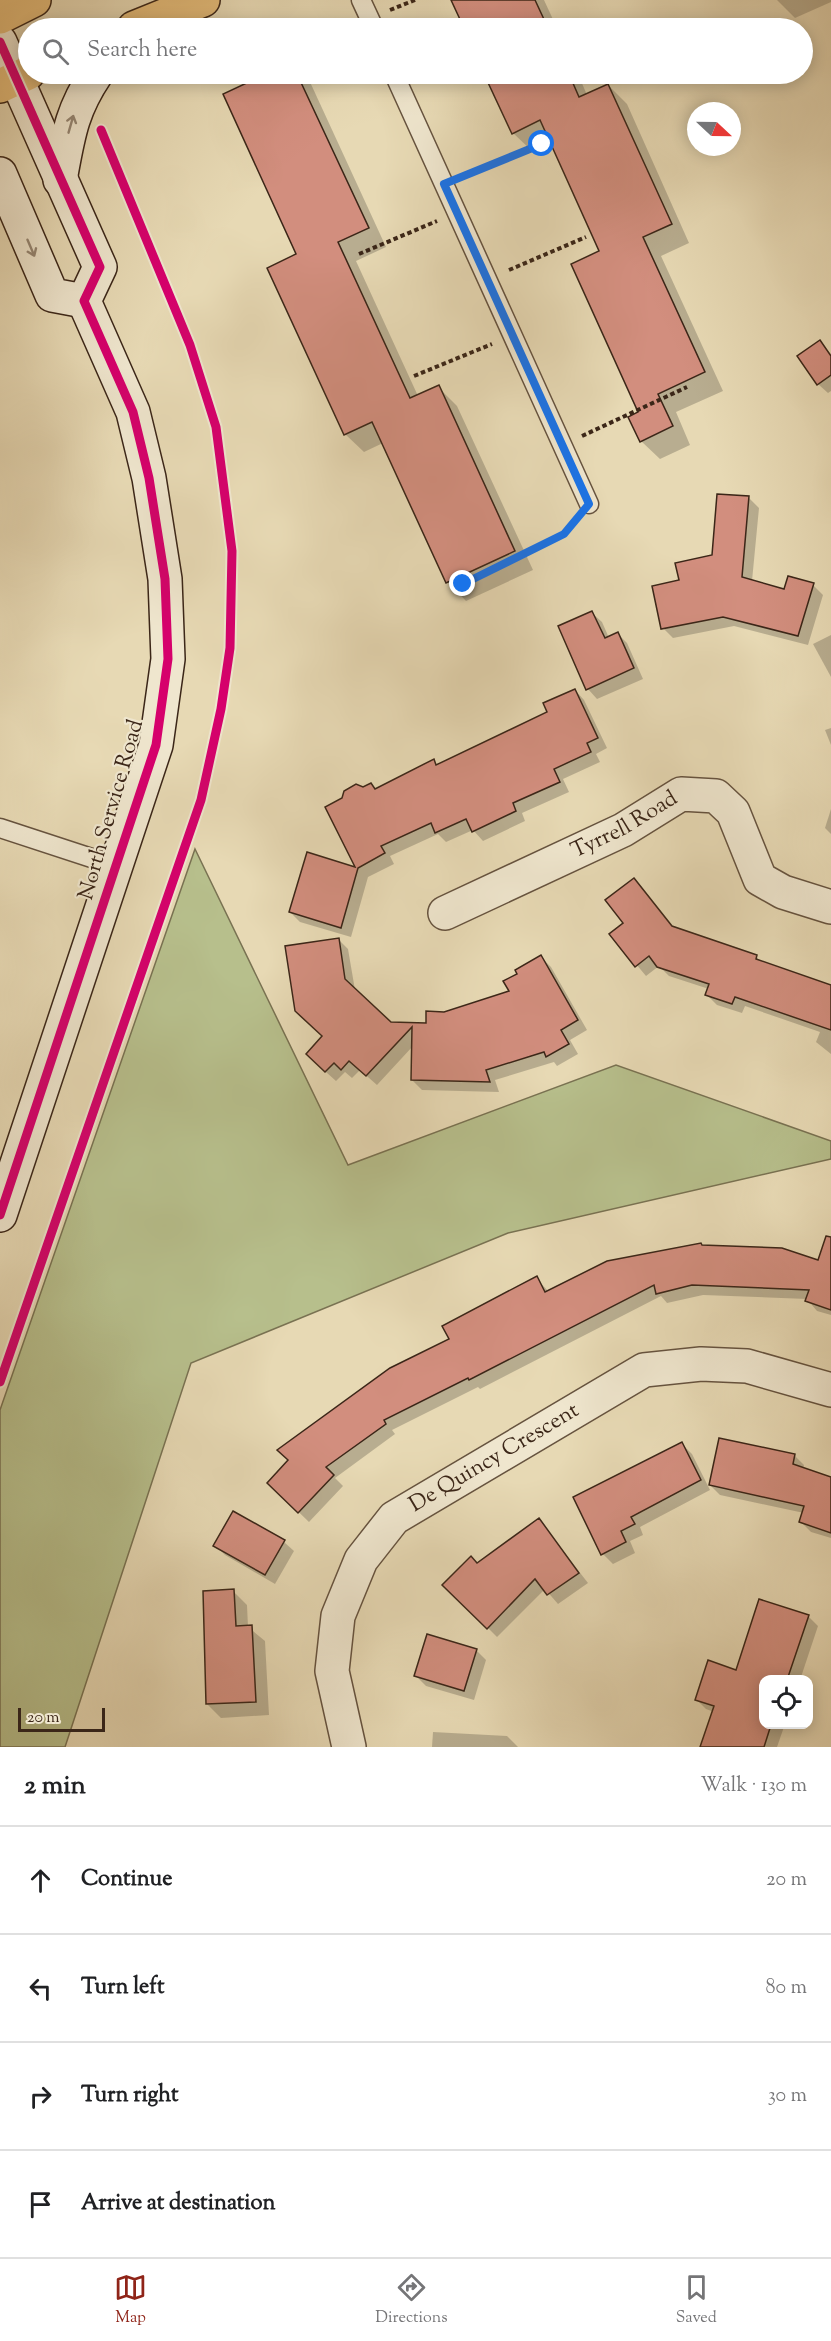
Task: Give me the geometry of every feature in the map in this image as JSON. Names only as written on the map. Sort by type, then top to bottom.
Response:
[{"type":"main road","points":[[0,17],[34,0]]},
{"type":"main road","points":[[159,18],[203,0]]},
{"type":"street","points":[[0,42],[14,79],[100,267],[84,302],[52,295],[3,186]]},
{"type":"street","points":[[60,180],[70,125],[80,97],[89,84]]},
{"type":"street","name":"North Service Road","points":[[0,1215],[156,745],[168,659],[165,579],[149,478],[133,412],[84,302]]},
{"type":"street","name":"Tyrrell Road","points":[[446,913],[623,830],[681,794],[716,796],[733,812],[760,879],[783,892],[831,907]]},
{"type":"street","name":"De Quincy Crescent","points":[[349,1747],[332,1671],[338,1616],[361,1560],[394,1518],[644,1370],[701,1364],[747,1366],[831,1390]]},
{"type":"lane","points":[[361,0],[369,18]]},
{"type":"lane","points":[[399,84],[589,504]]},
{"type":"lane","points":[[0,828],[116,866]]},
{"type":"path","points":[[444,184],[542,144]]},
{"type":"path","points":[[359,254],[457,212]]},
{"type":"path","points":[[487,280],[586,237]]},
{"type":"path","points":[[414,376],[512,336]]},
{"type":"path","points":[[562,445],[687,387]]},
{"type":"path","points":[[463,584],[564,534],[589,504]]},
{"type":"green space","points":[[195,849],[348,1165],[616,1065],[831,1141],[831,1159],[508,1233],[191,1363],[65,1747],[0,1747],[0,1410]]},
{"type":"building","points":[[451,0],[535,0],[543,18],[459,18]]},
{"type":"building","points":[[244,84],[302,84],[369,228],[338,242],[410,398],[439,385],[515,551],[446,583],[372,422],[344,435],[267,268],[296,254],[223,94]]},
{"type":"building","points":[[489,84],[573,84],[579,97],[608,84],[672,224],[643,237],[705,372],[658,394],[673,426],[640,442],[628,417],[638,412],[571,264],[599,251],[540,120],[512,134]]},
{"type":"building","points":[[820,340],[831,356],[831,375],[817,385],[797,356]]},
{"type":"building","points":[[717,494],[749,496],[742,577],[784,589],[788,576],[814,583],[798,636],[723,617],[661,629],[652,586],[679,580],[675,563],[712,555]]},
{"type":"building","points":[[592,611],[605,638],[618,632],[634,668],[586,690],[558,626]]},
{"type":"building","points":[[575,689],[598,738],[587,743],[591,752],[554,769],[560,782],[513,803],[516,811],[472,832],[466,819],[435,833],[431,823],[381,846],[385,853],[358,868],[341,928],[289,912],[307,852],[355,867],[325,807],[342,798],[344,791],[356,784],[363,787],[371,783],[375,789],[434,759],[436,765],[547,712],[543,703]]},
{"type":"building","points":[[634,878],[672,926],[757,955],[756,959],[831,985],[831,1030],[735,997],[732,1004],[705,995],[709,984],[657,967],[649,956],[635,967],[609,934],[623,923],[605,900]]},
{"type":"building","points":[[339,938],[345,979],[391,1022],[426,1023],[426,1011],[444,1012],[509,991],[503,981],[517,974],[515,970],[541,955],[578,1020],[561,1030],[569,1044],[546,1057],[544,1052],[486,1070],[490,1082],[411,1080],[412,1027],[366,1076],[349,1061],[341,1070],[334,1063],[325,1072],[306,1054],[322,1036],[295,1011],[285,946]]},
{"type":"building","points":[[826,1236],[831,1237],[831,1310],[805,1301],[809,1290],[692,1285],[656,1294],[654,1285],[469,1380],[468,1378],[384,1420],[386,1424],[326,1467],[334,1475],[298,1513],[267,1483],[288,1460],[277,1450],[390,1368],[449,1339],[442,1326],[537,1276],[545,1292],[607,1261],[701,1243],[702,1245],[782,1248],[818,1260]]},
{"type":"building","points":[[719,1438],[795,1454],[793,1464],[831,1477],[831,1533],[799,1522],[804,1506],[709,1485]]},
{"type":"building","points":[[682,1442],[701,1480],[631,1517],[635,1524],[621,1531],[626,1542],[601,1555],[573,1497]]},
{"type":"building","points":[[233,1511],[285,1540],[265,1575],[213,1546]]},
{"type":"building","points":[[539,1518],[579,1573],[547,1595],[535,1579],[487,1629],[442,1585],[471,1556],[477,1563]]},
{"type":"building","points":[[234,1589],[236,1626],[252,1625],[256,1702],[206,1704],[203,1591]]},
{"type":"building","points":[[759,1599],[809,1615],[789,1675],[759,1675],[759,1729],[770,1729],[764,1747],[700,1747],[714,1706],[695,1700],[708,1660],[736,1670]]},
{"type":"building","points":[[427,1634],[477,1649],[464,1691],[414,1676]]},
{"type":"cycle path","points":[[0,42],[18,82]]},
{"type":"cycle path","points":[[0,1215],[156,745],[168,659],[165,579],[149,478],[133,412],[84,301],[100,267],[19,84]]},
{"type":"cycle path","points":[[0,1382],[201,800],[221,709],[230,648],[232,551],[216,427],[190,345],[101,130]]},
{"type":"route","points":[[463,584],[564,534],[589,504],[444,184],[542,144]]}]
